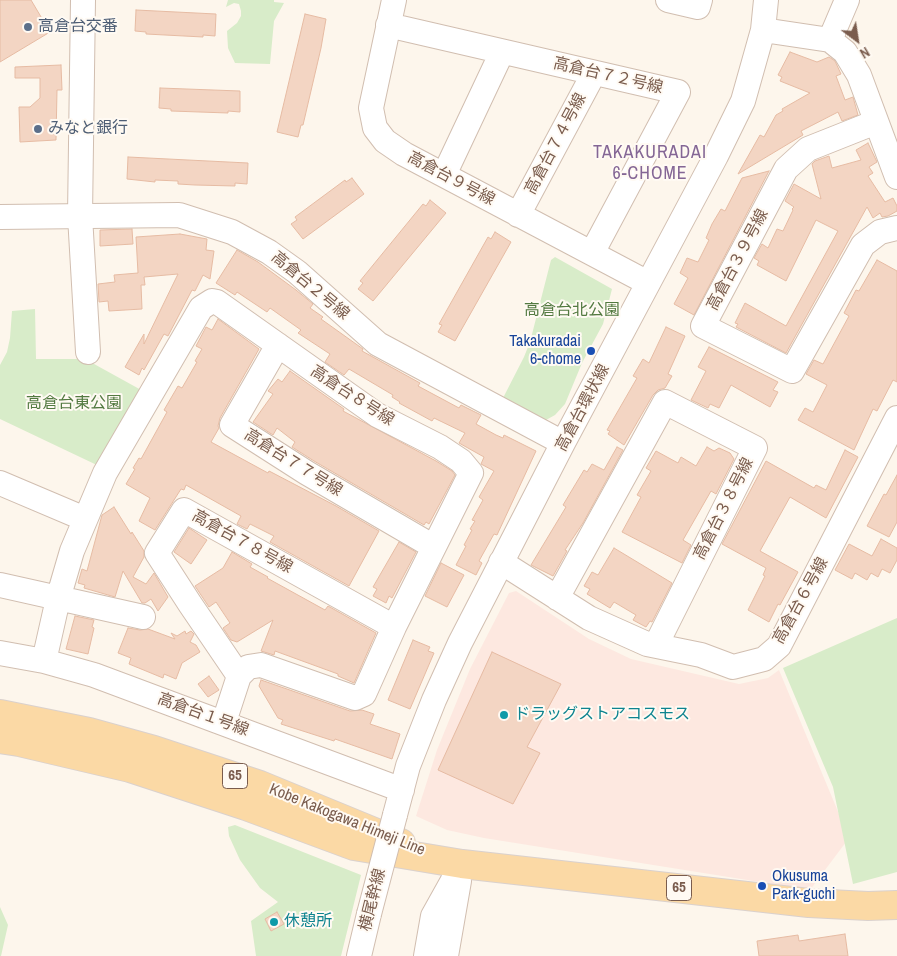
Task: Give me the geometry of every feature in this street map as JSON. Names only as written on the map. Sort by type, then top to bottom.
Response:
[{"type":"main road","name":"Kobe Kakogawa Himeji Line","points":[[0,714],[89,732],[154,750],[268,788],[404,844],[462,864]]},
{"type":"main road","name":"Kobe Kakogawa Himeji Line","points":[[0,739],[130,768],[246,806],[354,846],[462,864],[809,903],[868,906],[897,905]]},
{"type":"street","points":[[82,0],[80,216],[88,352]]},
{"type":"street","name":"高倉台９号線","points":[[394,0],[372,108],[375,128],[384,141],[404,154],[648,283]]},
{"type":"street","points":[[668,0],[698,7],[700,0]]},
{"type":"street","name":"高倉台環状線","points":[[395,815],[408,766],[434,700],[460,642],[716,156],[743,101],[763,30],[766,0]]},
{"type":"street","points":[[830,40],[847,0]]},
{"type":"street","name":"高倉台７２号線","points":[[388,25],[678,92],[592,253]]},
{"type":"street","points":[[763,30],[830,40],[845,52],[859,75],[897,178]]},
{"type":"street","points":[[444,175],[502,52]]},
{"type":"street","name":"高倉台７４号線","points":[[518,214],[594,73]]},
{"type":"street","name":"高倉台３９号線","points":[[876,122],[808,149],[786,169],[703,326],[792,371],[863,245],[880,232],[897,228]]},
{"type":"street","name":"高倉台２号線","points":[[0,217],[179,215],[232,232],[269,252],[297,272],[378,344],[564,443]]},
{"type":"street","name":"高倉台８号線","points":[[44,661],[58,598],[72,551],[105,473],[201,308],[212,301],[217,302],[378,415],[440,447],[464,463],[471,473],[394,627],[364,694],[355,698],[261,665],[248,667],[239,676]]},
{"type":"street","name":"高倉台７７号線","points":[[278,345],[232,425],[307,473],[434,547]]},
{"type":"street","name":"高倉台３８号線","points":[[557,598],[665,402],[755,448],[656,646]]},
{"type":"street","name":"高倉台６号線","points":[[502,562],[589,618],[647,644],[701,655],[733,667],[764,658],[779,646],[897,418]]},
{"type":"street","points":[[0,483],[85,519]]},
{"type":"street","name":"高倉台７８号線","points":[[239,676],[157,553],[184,510],[394,627]]},
{"type":"street","points":[[0,584],[143,617]]},
{"type":"street","name":"高倉台１号線","points":[[0,653],[44,661],[94,675],[402,790]]},
{"type":"street","points":[[224,722],[239,676]]},
{"type":"street","name":"横尾幹線","points":[[359,956],[395,815]]},
{"type":"street","points":[[426,956],[433,916],[462,864]]},
{"type":"street","points":[[446,956],[462,864]]},
{"type":"shaded area","points":[[516,591],[589,639],[631,659],[739,684],[768,678],[779,670],[849,838],[810,890],[484,838],[447,830],[416,816],[437,750],[470,669],[509,593]]},
{"type":"green space","points":[[228,0],[274,0],[274,2],[284,3],[274,21],[270,64],[235,63],[228,48],[227,31],[237,23],[241,16],[241,11],[239,4],[234,3],[226,7]]},
{"type":"green space","name":"高倉台北公園","points":[[555,257],[612,289],[603,324],[582,363],[565,404],[555,415],[546,420],[503,398],[530,342],[551,260]]},
{"type":"green space","name":"高倉台東公園","points":[[35,309],[36,359],[85,359],[143,391],[101,467],[0,419],[0,365],[7,352],[12,311]]},
{"type":"green space","points":[[897,618],[897,872],[853,884],[833,787],[783,668]]},
{"type":"green space","points":[[235,825],[361,875],[341,956],[256,956],[251,921],[278,902],[260,888],[240,860],[229,836],[228,827]]},
{"type":"green space","points":[[0,907],[8,925],[1,956],[0,956]]},
{"type":"building","points":[[0,0],[31,0],[50,32],[0,62]]},
{"type":"building","points":[[136,10],[216,14],[215,36],[146,34],[146,32],[135,31]]},
{"type":"building","points":[[305,14],[326,19],[303,125],[301,125],[298,137],[277,132]]},
{"type":"building","points":[[790,52],[817,62],[829,57],[835,61],[841,74],[836,76],[845,100],[853,97],[858,115],[842,121],[838,112],[801,131],[803,135],[738,174],[760,135],[764,137],[776,115],[783,111],[782,109],[810,93],[780,81],[782,77],[778,75]]},
{"type":"building","points":[[61,65],[62,90],[57,90],[56,140],[20,142],[19,107],[30,107],[40,98],[40,78],[15,78],[15,67]]},
{"type":"building","points":[[160,88],[240,91],[240,112],[171,111],[171,109],[159,108]]},
{"type":"building","points":[[868,143],[877,162],[869,167],[873,173],[868,176],[885,202],[893,198],[897,211],[882,217],[880,213],[873,218],[867,207],[786,353],[736,327],[738,324],[735,323],[745,303],[786,326],[838,231],[816,220],[786,281],[757,265],[759,261],[754,258],[762,244],[768,248],[777,229],[783,231],[794,207],[785,201],[794,184],[821,199],[812,164],[829,156],[832,168],[861,160],[856,150]]},
{"type":"building","points":[[128,157],[248,163],[247,184],[235,183],[235,186],[195,185],[178,184],[178,181],[155,180],[155,182],[127,179]]},
{"type":"building","points":[[769,171],[694,315],[674,304],[688,278],[680,273],[687,258],[698,262],[709,240],[706,238],[712,224],[721,209],[725,211],[742,178]]},
{"type":"building","points":[[352,178],[364,194],[303,239],[291,224],[297,220],[295,217],[345,180],[346,182]]},
{"type":"building","points":[[430,200],[446,213],[373,301],[358,289],[363,283],[360,281],[423,204],[426,206]]},
{"type":"building","points":[[132,229],[133,244],[100,246],[100,230]]},
{"type":"building","points":[[495,232],[511,242],[455,341],[438,332],[442,325],[439,324],[488,237],[491,239]]},
{"type":"building","points":[[180,234],[207,239],[206,250],[214,251],[210,279],[203,275],[195,291],[192,290],[168,336],[164,334],[144,370],[142,368],[139,375],[125,367],[144,334],[144,344],[178,274],[144,277],[145,285],[141,285],[142,309],[109,311],[108,301],[99,302],[98,284],[115,282],[114,275],[138,273],[136,237]]},
{"type":"building","points":[[237,250],[258,262],[296,290],[313,304],[310,308],[323,317],[321,319],[363,349],[362,351],[420,383],[418,386],[459,408],[461,405],[481,415],[476,424],[496,435],[503,438],[504,435],[536,451],[497,535],[494,534],[479,561],[482,563],[476,575],[456,565],[472,530],[470,529],[475,521],[472,520],[483,500],[479,497],[494,471],[481,464],[484,457],[459,443],[465,433],[434,418],[432,421],[399,403],[392,397],[393,395],[349,369],[344,375],[325,362],[330,354],[298,333],[301,330],[270,308],[267,312],[237,292],[235,295],[216,283]]},
{"type":"building","points":[[877,260],[897,271],[897,382],[893,380],[877,411],[873,409],[854,450],[798,420],[805,408],[813,412],[827,385],[806,374],[814,360],[823,364],[849,316],[844,313],[856,290],[859,291]]},
{"type":"building","points":[[218,319],[259,349],[220,418],[219,428],[211,442],[268,473],[269,471],[336,506],[379,531],[349,586],[270,542],[274,536],[250,524],[247,529],[237,524],[241,516],[186,485],[184,490],[181,489],[155,530],[139,521],[150,498],[126,484],[135,469],[133,468],[139,458],[141,459],[167,412],[164,410],[178,386],[182,388],[197,362],[195,361],[202,349],[196,346],[206,327],[212,330]]},
{"type":"building","points":[[666,327],[685,336],[668,374],[672,376],[665,388],[658,390],[653,395],[624,445],[608,434],[610,431],[607,430],[637,378],[633,376],[643,359],[649,363]]},
{"type":"building","points":[[709,347],[778,382],[773,390],[778,392],[770,407],[731,385],[719,408],[710,404],[708,408],[691,400],[706,371],[698,367]]},
{"type":"building","points":[[290,371],[344,409],[343,411],[452,471],[455,475],[429,524],[426,522],[424,525],[314,461],[292,447],[295,442],[277,428],[273,435],[253,422],[273,394],[268,391],[278,379],[282,382]]},
{"type":"building","points":[[617,447],[623,450],[583,523],[565,550],[567,551],[553,576],[531,565],[566,507],[563,505],[584,470],[587,472],[592,464],[604,470]]},
{"type":"building","points":[[707,447],[714,451],[719,448],[730,453],[734,459],[716,494],[711,491],[683,540],[691,545],[682,563],[622,532],[641,497],[637,495],[651,471],[646,468],[656,451],[678,463],[681,457],[696,466]]},
{"type":"building","points":[[845,450],[858,457],[826,518],[790,497],[760,551],[798,572],[769,622],[748,610],[765,576],[763,575],[766,568],[722,544],[766,461],[814,488],[816,485],[826,490]]},
{"type":"building","points":[[897,475],[897,522],[889,537],[867,526],[884,494],[886,495]]},
{"type":"building","points":[[114,507],[144,551],[144,557],[133,577],[146,584],[154,573],[168,597],[158,611],[151,599],[142,603],[123,571],[115,597],[84,588],[85,585],[78,583],[82,569],[87,571],[102,515]]},
{"type":"building","points":[[189,528],[207,540],[191,564],[174,552]]},
{"type":"building","points":[[881,539],[897,548],[897,560],[890,573],[882,569],[878,577],[871,573],[867,580],[855,573],[852,579],[835,570],[849,544],[872,556]]},
{"type":"building","points":[[399,542],[416,552],[392,598],[389,596],[386,603],[373,596],[377,589],[373,587]]},
{"type":"building","points":[[614,548],[672,583],[652,622],[650,621],[646,627],[633,620],[636,615],[614,602],[610,608],[587,594],[590,589],[584,586],[592,572],[598,575]]},
{"type":"building","points":[[232,552],[252,564],[250,567],[267,578],[325,610],[328,606],[376,633],[354,683],[338,676],[338,674],[275,651],[274,655],[261,651],[273,620],[237,642],[231,640],[223,628],[230,623],[216,602],[209,607],[195,586],[223,568]]},
{"type":"building","points":[[441,563],[464,575],[447,607],[425,596]]},
{"type":"building","points":[[75,616],[94,620],[88,654],[66,649]]},
{"type":"building","points":[[128,628],[148,629],[175,639],[171,633],[177,636],[185,631],[186,634],[191,631],[194,634],[190,642],[196,645],[200,652],[182,663],[176,679],[164,674],[163,678],[129,664],[131,658],[118,653]]},
{"type":"building","points":[[413,640],[430,647],[428,651],[434,653],[410,709],[388,700]]},
{"type":"building","name":"ドラッグストアコスモス","points":[[492,652],[561,684],[527,747],[540,753],[513,804],[438,770]]},
{"type":"building","points":[[209,676],[219,690],[208,697],[198,684]]},
{"type":"building","points":[[261,680],[350,711],[362,710],[374,714],[370,724],[400,734],[392,759],[335,739],[334,741],[281,724],[283,720],[278,718],[259,686]]},
{"type":"building","name":"休憩所","points":[[277,912],[284,924],[271,931],[265,919]]},
{"type":"building","points":[[845,934],[848,956],[759,956],[757,941],[798,935],[799,941]]},
{"type":"place","name":"高倉台交番","points":[[28,27]]},
{"type":"place","name":"みなと銀行","points":[[38,129]]},
{"type":"place","name":"Takakuradai 6-chome","points":[[591,351]]},
{"type":"place","name":"ドラッグストアコスモス","points":[[504,715]]},
{"type":"place","name":"Okusuma Park-guchi","points":[[762,886]]},
{"type":"place","name":"休憩所","points":[[274,922]]},
{"type":"district","name":"TAKAKURADAI 6-CHOME","points":[[650,163]]}]
